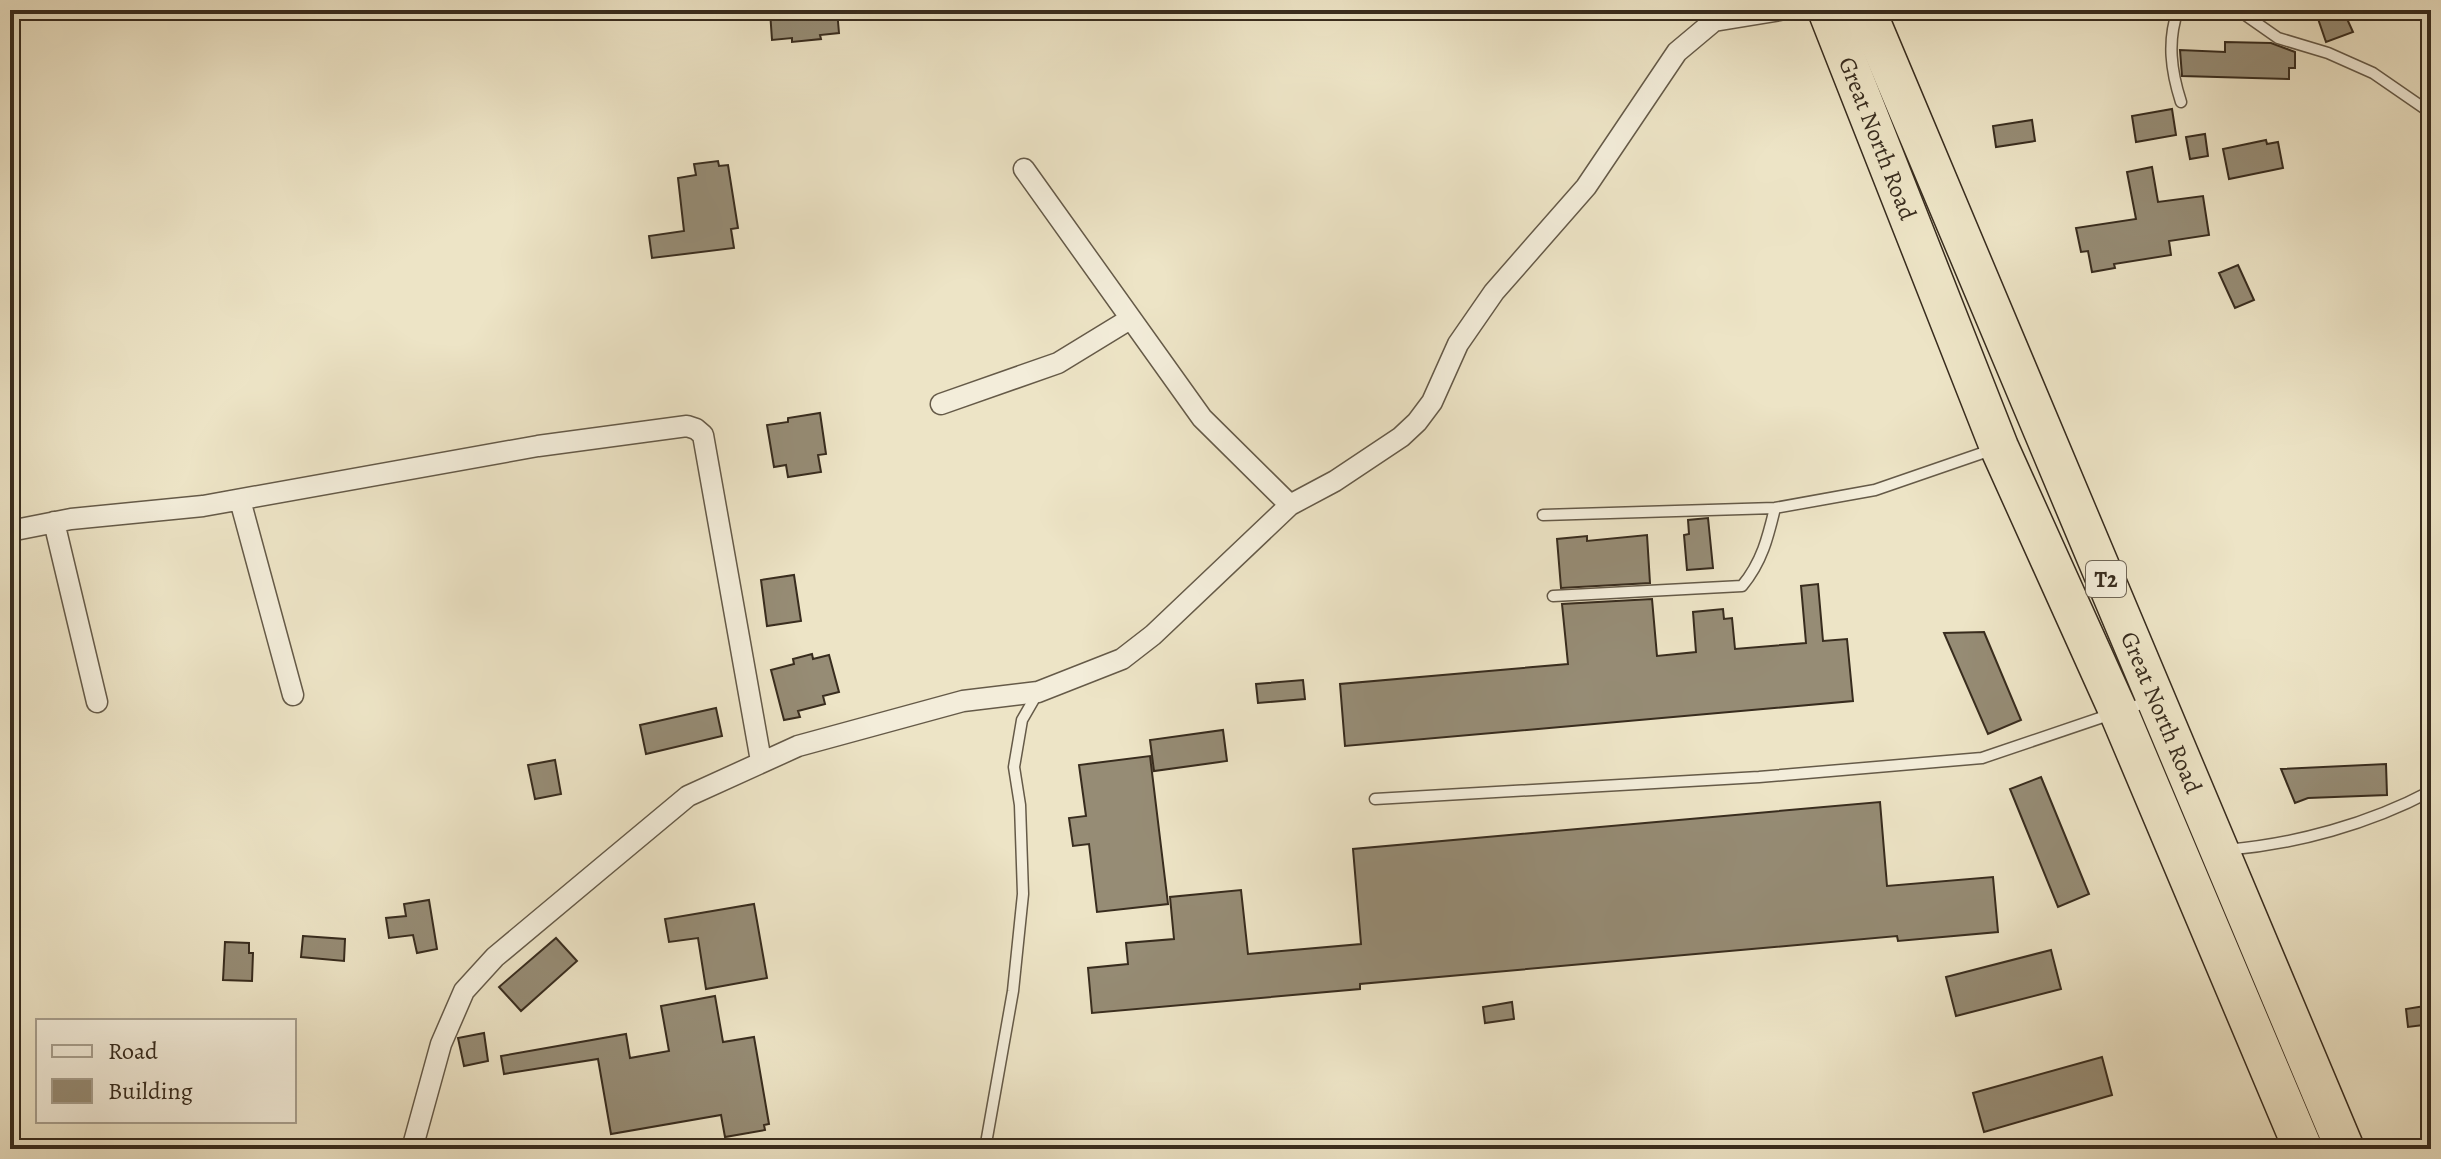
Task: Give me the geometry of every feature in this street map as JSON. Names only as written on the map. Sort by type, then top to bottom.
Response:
[{"type":"highway","name":"Great North Road","points":[[1827,10],[1999,447],[2119,713],[2303,1149]]},
{"type":"highway","name":"Great North Road","points":[[1866,10],[2345,1149]]},
{"type":"street","points":[[412,1149],[441,1044],[464,991],[495,957],[688,796],[798,746],[963,701],[1038,692],[1122,659],[1153,635],[1290,505],[1335,481],[1401,437],[1417,422],[1432,402],[1458,344],[1494,292],[1586,187],[1677,52],[1714,21],[1780,10]]},
{"type":"street","points":[[1024,169],[1202,418],[1290,505]]},
{"type":"street","points":[[941,404],[1058,363],[1130,319]]},
{"type":"street","points":[[10,531],[54,522],[240,500],[538,446],[687,426],[703,435],[761,761]]},
{"type":"street","points":[[240,500],[293,695]]},
{"type":"street","points":[[54,522],[97,702]]},
{"type":"lane","points":[[2178,10],[2170,36],[2175,82],[2181,102]]},
{"type":"lane","points":[[2238,10],[2278,38],[2328,53],[2373,73],[2431,113]]},
{"type":"lane","points":[[1543,515],[1775,508],[1875,490],[1999,447]]},
{"type":"lane","points":[[1553,596],[1742,586],[1755,571],[1765,548],[1775,508]]},
{"type":"lane","points":[[985,1149],[1013,991],[1023,894],[1020,805],[1014,767],[1022,720],[1038,692]]},
{"type":"lane","points":[[1375,799],[1759,777],[1982,758],[2156,698]]},
{"type":"lane","points":[[2220,851],[2290,842],[2403,806],[2431,791]]},
{"type":"building","points":[[837,10],[839,33],[820,35],[821,39],[792,42],[792,38],[772,40],[770,11]]},
{"type":"building","points":[[2315,10],[2343,10],[2353,32],[2326,42]]},
{"type":"building","points":[[2225,42],[2271,43],[2295,52],[2295,68],[2289,68],[2289,79],[2182,76],[2180,50],[2225,52]]},
{"type":"building","points":[[2172,109],[2176,135],[2136,142],[2132,116]]},
{"type":"building","points":[[2032,120],[2035,141],[1996,147],[1993,126]]},
{"type":"building","points":[[2205,134],[2208,156],[2190,159],[2186,137]]},
{"type":"building","points":[[2266,140],[2267,144],[2278,142],[2283,168],[2229,179],[2223,149]]},
{"type":"building","points":[[718,161],[719,166],[728,165],[738,228],[731,229],[734,248],[652,258],[649,236],[684,231],[678,178],[696,175],[694,164]]},
{"type":"building","points":[[2152,167],[2158,202],[2203,196],[2209,235],[2169,241],[2171,255],[2114,264],[2115,268],[2092,272],[2088,251],[2081,252],[2076,228],[2136,219],[2127,172]]},
{"type":"building","points":[[2238,265],[2254,300],[2235,308],[2219,273]]},
{"type":"building","points":[[820,413],[826,454],[818,455],[821,472],[788,477],[786,465],[774,467],[767,425]]},
{"type":"building","points":[[1708,518],[1713,568],[1687,570],[1684,535],[1689,534],[1688,520]]},
{"type":"building","points":[[1647,535],[1650,583],[1561,588],[1557,539],[1587,536],[1587,541]]},
{"type":"building","points":[[794,575],[801,621],[767,626],[761,580]]},
{"type":"building","points":[[1818,584],[1823,641],[1847,639],[1853,701],[1345,746],[1340,684],[1568,664],[1562,604],[1652,599],[1657,656],[1696,652],[1693,612],[1723,609],[1724,619],[1732,618],[1735,649],[1806,643],[1801,586]]},
{"type":"building","points":[[1984,632],[2021,720],[1988,734],[1944,633]]},
{"type":"building","points":[[812,654],[813,659],[829,655],[839,692],[823,696],[825,704],[798,711],[800,717],[784,720],[771,670],[794,664],[793,659]]},
{"type":"building","points":[[1303,680],[1305,699],[1258,703],[1256,684]]},
{"type":"building","points":[[716,708],[722,736],[646,754],[640,725]]},
{"type":"building","points":[[1223,730],[1227,761],[1154,771],[1150,740]]},
{"type":"building","points":[[1150,756],[1168,904],[1097,912],[1089,844],[1073,846],[1069,818],[1086,816],[1079,765]]},
{"type":"building","points":[[555,760],[561,794],[535,799],[528,765]]},
{"type":"building","points":[[2386,764],[2387,795],[2308,798],[2295,803],[2281,769]]},
{"type":"building","points":[[2041,777],[2089,894],[2058,907],[2010,789]]},
{"type":"building","points":[[1880,802],[1887,886],[1993,877],[1998,932],[1898,941],[1897,936],[1360,984],[1360,989],[1092,1013],[1088,968],[1128,964],[1126,943],[1174,939],[1170,897],[1241,890],[1248,954],[1361,944],[1353,849]]},
{"type":"building","points":[[429,900],[437,949],[417,953],[413,935],[389,938],[386,918],[406,916],[404,904]]},
{"type":"building","points":[[754,904],[767,978],[706,989],[698,938],[669,942],[665,919]]},
{"type":"building","points":[[303,936],[345,939],[344,961],[301,957]]},
{"type":"building","points":[[556,938],[577,961],[521,1011],[499,987]]},
{"type":"building","points":[[225,942],[249,943],[249,953],[253,953],[252,981],[223,980]]},
{"type":"building","points":[[2051,950],[2061,989],[1956,1016],[1946,977]]},
{"type":"building","points":[[715,996],[723,1042],[754,1037],[769,1124],[764,1125],[765,1130],[725,1137],[721,1115],[611,1134],[598,1059],[504,1074],[501,1056],[626,1034],[630,1058],[669,1051],[661,1006]]},
{"type":"building","points":[[1512,1002],[1514,1019],[1485,1023],[1483,1007]]},
{"type":"building","points":[[2431,1005],[2431,1024],[2408,1027],[2406,1009]]},
{"type":"building","points":[[484,1033],[488,1061],[464,1066],[458,1038]]},
{"type":"building","points":[[2102,1057],[2112,1095],[1984,1132],[1973,1093]]}]
